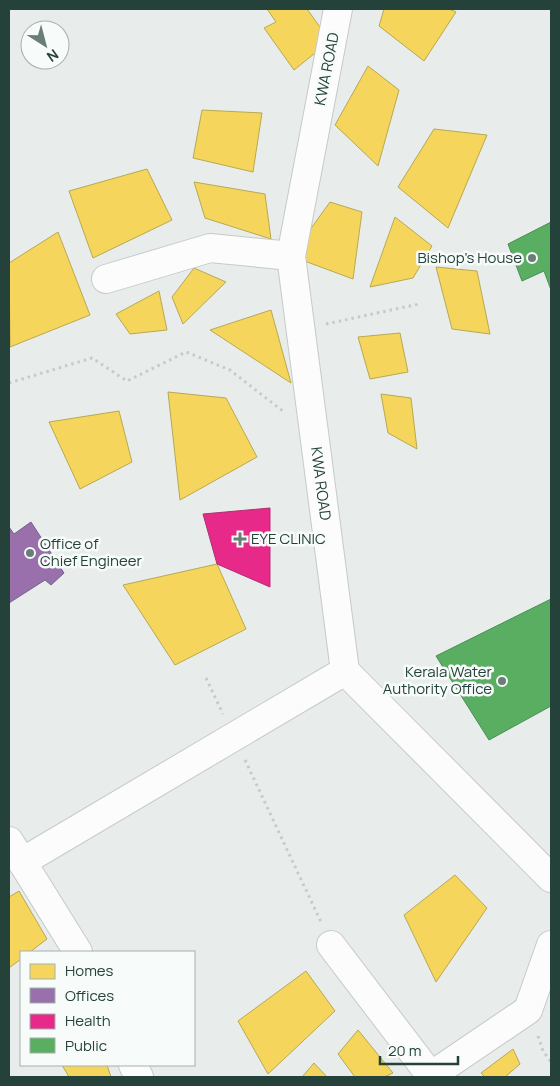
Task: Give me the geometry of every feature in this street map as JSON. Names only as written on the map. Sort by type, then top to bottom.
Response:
[{"type":"street","name":"KWA ROAD","points":[[338,9],[291,256],[345,671]]},
{"type":"street","points":[[106,279],[210,248],[291,256]]},
{"type":"street","points":[[77,951],[15,852],[345,671],[551,878]]},
{"type":"street","points":[[332,945],[430,1077],[528,1010],[551,945]]},
{"type":"path","points":[[301,330],[419,304]]},
{"type":"path","points":[[9,382],[92,358],[126,381],[186,352],[230,370],[314,436]]},
{"type":"path","points":[[206,678],[227,722]]},
{"type":"path","points":[[244,758],[332,945]]},
{"type":"building: Homes","points":[[267,9],[307,9],[330,41],[294,70],[264,28],[276,22]]},
{"type":"building: Homes","points":[[384,9],[449,9],[456,12],[424,61],[379,26]]},
{"type":"building: Homes","points":[[368,66],[399,90],[378,166],[335,125]]},
{"type":"building: Homes","points":[[202,110],[262,113],[253,172],[193,158]]},
{"type":"building: Homes","points":[[434,129],[487,135],[448,228],[398,187]]},
{"type":"building: Homes","points":[[147,169],[172,220],[93,258],[69,191]]},
{"type":"building: Homes","points":[[194,182],[265,194],[271,239],[205,218]]},
{"type":"building: Homes","points":[[330,202],[362,212],[353,279],[291,256]]},
{"type":"building: Homes","points":[[395,217],[432,246],[413,278],[370,287]]},
{"type":"building: Homes","points":[[58,232],[90,315],[10,347],[9,263]]},
{"type":"building: Homes","points":[[436,267],[477,271],[490,334],[452,329]]},
{"type":"building: Homes","points":[[194,268],[226,282],[183,324],[172,297]]},
{"type":"building: Homes","points":[[159,291],[167,330],[130,334],[116,314]]},
{"type":"building: Homes","points":[[271,310],[291,383],[210,330]]},
{"type":"building: Homes","points":[[400,333],[408,372],[370,379],[358,337]]},
{"type":"building: Homes","points":[[168,392],[226,398],[257,457],[180,500]]},
{"type":"building: Homes","points":[[381,394],[411,398],[417,449],[388,433]]},
{"type":"building: Homes","points":[[119,411],[132,462],[80,489],[49,422]]},
{"type":"building: Homes","points":[[217,564],[246,629],[175,665],[123,585]]},
{"type":"building: Homes","points":[[455,875],[487,908],[436,982],[404,915]]},
{"type":"building: Homes","points":[[19,891],[47,939],[31,951],[20,951],[20,960],[9,968],[9,897]]},
{"type":"building: Homes","points":[[306,971],[335,1011],[268,1074],[238,1021]]},
{"type":"building: Homes","points":[[358,1030],[393,1073],[384,1077],[355,1077],[338,1054]]},
{"type":"building: Homes","points":[[513,1049],[520,1064],[505,1077],[485,1077],[481,1073]]},
{"type":"building: Homes","points":[[314,1063],[327,1077],[302,1077]]},
{"type":"building: Homes","points":[[63,1066],[107,1066],[111,1077],[69,1077]]},
{"type":"building: Offices","name":"Office of Chief Engineer","points":[[31,522],[64,573],[51,585],[45,580],[9,603],[9,527],[14,534]]},
{"type":"building: Health","name":"EYE CLINIC","points":[[270,508],[270,587],[217,564],[203,514]]},
{"type":"building: Public","name":"Bishop's House","points":[[551,222],[551,290],[544,271],[522,281],[508,244]]},
{"type":"building: Public","name":"Kerala Water Authority Office","points":[[551,599],[551,706],[489,740],[436,656]]},
{"type":"place","name":"Bishop's House","points":[[532,258]]},
{"type":"place","name":"EYE CLINIC","points":[[240,539]]},
{"type":"place","name":"Office of Chief Engineer","points":[[30,553]]},
{"type":"place","name":"Kerala Water Authority Office","points":[[502,681]]}]
